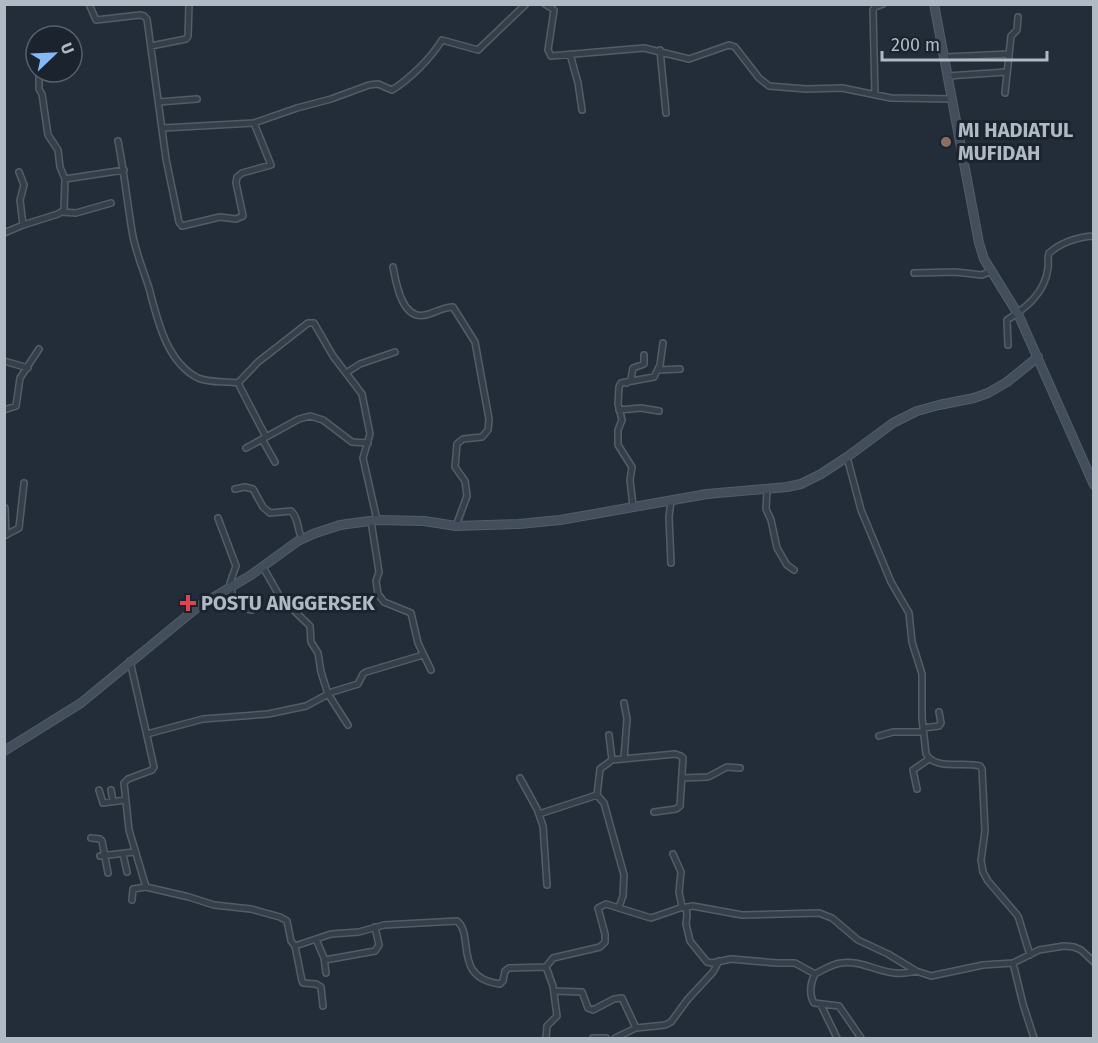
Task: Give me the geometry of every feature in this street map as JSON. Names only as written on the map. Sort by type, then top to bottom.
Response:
[{"type":"street","points":[[89,4],[96,20],[144,16],[147,19],[166,159],[179,222],[182,226],[220,217],[236,219],[243,216],[236,183],[237,177],[242,173],[272,165],[254,123]]},
{"type":"street","points":[[151,46],[186,39],[189,4]]},
{"type":"street","points":[[163,128],[254,123],[369,85],[378,84],[392,90],[409,78],[438,49],[442,40],[473,51],[478,50],[526,4]]},
{"type":"street","points":[[545,4],[554,10],[548,54],[551,56],[634,47],[660,50],[689,59],[731,45],[766,85],[806,89],[842,88],[900,98],[952,99]]},
{"type":"street","points":[[875,95],[873,10],[883,4]]},
{"type":"street","points":[[934,4],[979,243],[991,271],[1018,314],[1094,485]]},
{"type":"street","points":[[1005,93],[1011,36],[1017,30],[1018,17]]},
{"type":"street","points":[[660,50],[666,113]]},
{"type":"street","points":[[570,54],[582,110]]},
{"type":"street","points":[[945,57],[1009,54]]},
{"type":"street","points":[[948,76],[1006,72]]},
{"type":"street","points":[[39,84],[48,135],[58,150],[60,170],[65,179],[63,212]]},
{"type":"street","points":[[159,102],[197,99]]},
{"type":"street","points":[[118,141],[136,249],[162,333],[174,355],[193,375],[206,381],[238,383],[258,362],[314,323],[333,356],[362,394],[370,434],[363,458],[374,520],[379,572],[376,581],[378,594],[384,602],[411,613],[418,643],[431,670]]},
{"type":"street","points":[[962,158],[991,153]]},
{"type":"street","points":[[65,179],[124,170]]},
{"type":"street","points":[[19,172],[24,185],[20,200],[23,225]]},
{"type":"street","points":[[4,234],[63,212],[76,213],[111,203]]},
{"type":"street","points":[[1008,345],[1006,322],[1018,314],[1040,291],[1047,271],[1050,251],[1076,238],[1094,237]]},
{"type":"street","points":[[393,267],[395,282],[404,304],[412,312],[420,315],[453,307],[470,332],[477,351],[488,406],[488,430],[482,437],[463,439],[457,444],[455,467],[465,481],[467,496],[456,526]]},
{"type":"street","points":[[914,273],[956,272],[982,275],[991,271]]},
{"type":"street","points":[[633,506],[630,485],[632,466],[618,446],[618,430],[622,420],[619,387],[621,383],[654,377],[658,370],[663,344]]},
{"type":"street","points":[[4,410],[16,406],[20,378],[39,349]]},
{"type":"street","points":[[346,373],[360,364],[395,352]]},
{"type":"street","points":[[627,382],[631,379],[633,368],[644,364],[644,355]]},
{"type":"street","points":[[4,751],[81,703],[199,606],[263,567],[302,539],[340,525],[374,520],[424,521],[456,526],[560,520],[707,494],[801,484],[847,457],[893,423],[917,411],[974,399],[988,393],[1007,382],[1038,357]]},
{"type":"street","points":[[4,361],[28,368]]},
{"type":"street","points":[[658,370],[680,369]]},
{"type":"street","points":[[238,383],[275,462]]},
{"type":"street","points":[[620,410],[641,408],[659,411]]},
{"type":"street","points":[[246,447],[304,417],[314,416],[352,442],[368,443]]},
{"type":"street","points":[[847,457],[855,495],[891,582],[909,613],[912,642],[922,674],[926,754],[928,759],[937,763],[980,766],[985,824],[981,850],[983,872],[1018,916],[1030,955]]},
{"type":"street","points":[[4,508],[5,536],[19,528],[24,483]]},
{"type":"street","points":[[235,489],[245,487],[253,489],[263,507],[270,513],[291,511],[297,520],[297,528],[302,539]]},
{"type":"street","points":[[767,489],[766,509],[771,520],[777,548],[787,565],[794,570]]},
{"type":"street","points":[[671,500],[669,517],[671,563]]},
{"type":"street","points":[[218,518],[236,566],[230,583],[235,606],[252,610]]},
{"type":"street","points":[[263,567],[280,597],[310,626],[311,642],[319,657],[328,694],[348,725]]},
{"type":"street","points":[[147,734],[203,719],[268,714],[306,706],[328,694],[358,684],[366,672],[423,655]]},
{"type":"street","points":[[130,661],[154,767],[150,771],[125,780],[126,817],[134,852],[146,887]]},
{"type":"street","points":[[624,703],[627,719],[624,758]]},
{"type":"street","points":[[879,736],[939,726],[941,723],[939,712]]},
{"type":"street","points":[[609,735],[612,760]]},
{"type":"street","points":[[619,907],[623,896],[624,875],[604,803],[597,795],[598,772],[612,760],[675,754],[681,756],[683,758],[680,806],[676,809],[654,812]]},
{"type":"street","points":[[917,789],[913,770],[928,759]]},
{"type":"street","points":[[682,778],[708,777],[727,767],[740,768]]},
{"type":"street","points":[[520,778],[543,826],[547,885]]},
{"type":"street","points":[[99,790],[102,802],[125,800]]},
{"type":"street","points":[[111,790],[113,801]]},
{"type":"street","points":[[539,814],[597,795]]},
{"type":"street","points":[[91,838],[102,841],[108,873]]},
{"type":"street","points":[[103,855],[134,852]]},
{"type":"street","points":[[123,854],[127,872]]},
{"type":"street","points":[[673,854],[681,872],[679,892],[692,944],[707,962],[740,959],[795,963],[815,974]]},
{"type":"street","points":[[132,900],[133,890],[146,887],[214,905],[251,909],[280,917],[287,921],[302,981],[321,987],[323,1006]]},
{"type":"street","points":[[546,967],[553,958],[600,947],[605,942],[598,907],[606,904],[651,918],[684,907],[707,908],[742,915],[819,913],[832,918],[858,940],[923,974],[938,975],[982,965],[1013,963],[1039,950],[1064,946],[1081,950],[1094,962]]},
{"type":"street","points":[[295,946],[332,934],[358,932],[375,927],[459,922],[473,971],[483,979],[498,984],[502,983],[505,971],[509,968],[546,967]]},
{"type":"street","points":[[325,960],[375,951],[379,945],[375,927]]},
{"type":"street","points":[[316,939],[325,960],[326,973]]},
{"type":"street","points":[[615,1038],[636,1028],[665,1025],[674,1020],[688,999],[713,972],[719,960]]},
{"type":"street","points":[[861,1038],[839,1006],[814,1004],[811,998],[812,980],[815,974],[842,962],[889,974],[906,974],[916,971]]},
{"type":"street","points":[[1013,963],[1034,1038]]},
{"type":"street","points":[[546,967],[554,991],[557,1016],[547,1026],[546,1038]]},
{"type":"street","points":[[554,991],[582,992],[590,1010],[597,1009],[614,999],[622,998],[636,1028]]},
{"type":"street","points":[[821,1005],[837,1038]]},
{"type":"street","points":[[593,1038],[606,1038]]},
{"type":"place","name":"MI HADIATUL MUFIDAH","points":[[946,142]]},
{"type":"place","name":"POSTU ANGGERSEK","points":[[188,603]]}]
